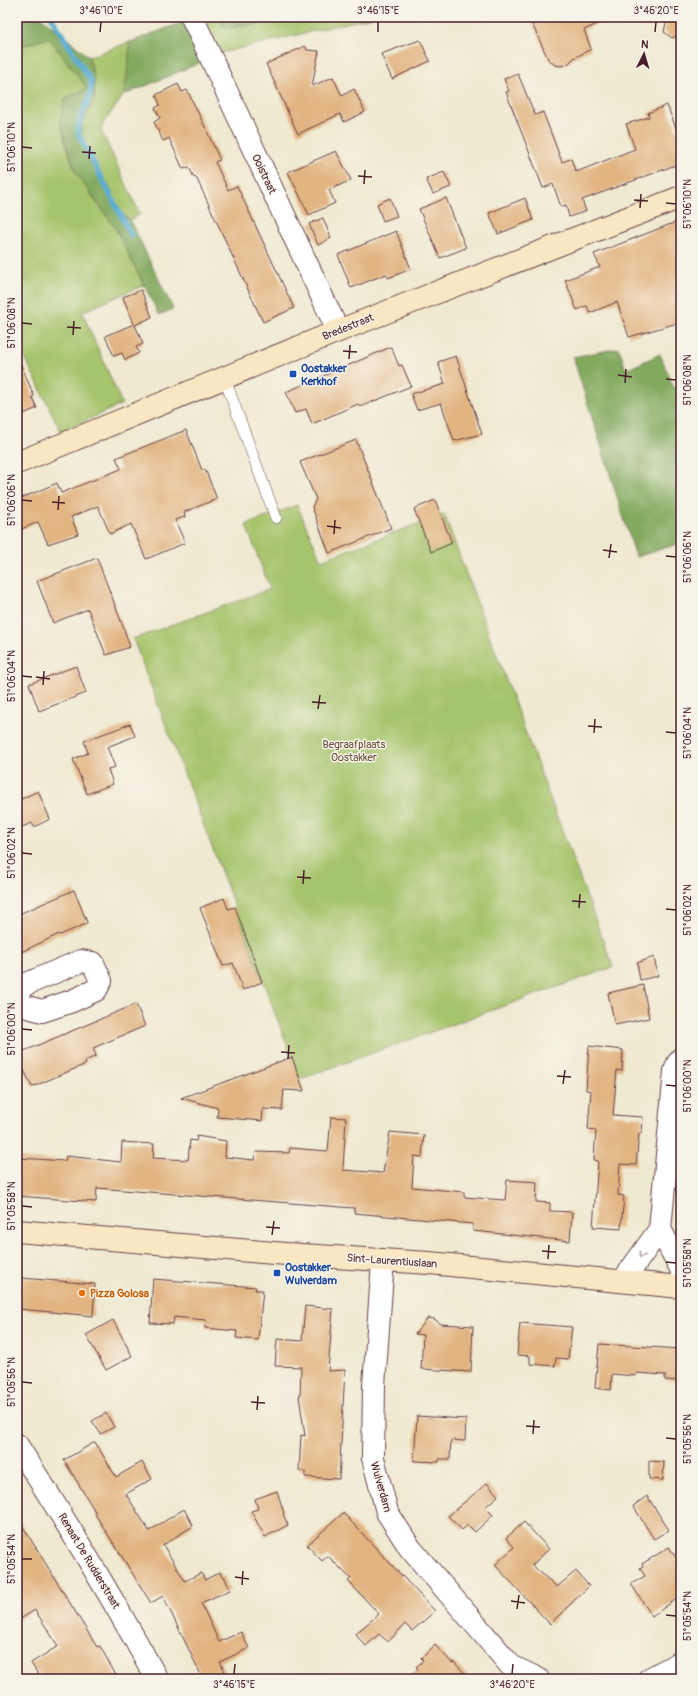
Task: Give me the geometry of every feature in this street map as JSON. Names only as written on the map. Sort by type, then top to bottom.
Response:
[{"type":"street","name":"Ooistraat","points":[[192,17],[338,331]]},
{"type":"street","name":"Bredestraat","points":[[17,463],[338,331],[681,197]]},
{"type":"street","points":[[17,988],[81,961],[93,963],[101,981],[96,990],[72,1001],[42,1011],[24,1006],[17,998]]},
{"type":"street","points":[[623,1281],[660,1229],[675,1071],[681,1059]]},
{"type":"street","points":[[660,1229],[681,1270]]},
{"type":"street","name":"Sint-Laurentiuslaan","points":[[17,1231],[286,1254],[383,1260],[681,1287]]},
{"type":"street","name":"Wulverdam","points":[[383,1260],[374,1385],[373,1458],[387,1512],[410,1548],[511,1666],[538,1679]]},
{"type":"street","name":"Renaat De Rudderstraat","points":[[17,1445],[71,1528],[157,1679]]},
{"type":"street","points":[[649,1679],[681,1662]]},
{"type":"lane","points":[[224,377],[276,518]]},
{"type":"green space","points":[[17,17],[41,17],[89,57],[94,78],[94,100],[82,123],[81,144],[91,157],[111,191],[118,211],[130,220],[173,309],[159,315],[116,229],[76,173],[65,141],[60,120],[65,99],[87,88],[49,38],[17,47]]},
{"type":"green space","points":[[199,17],[219,17],[223,26],[230,28],[298,17],[373,17],[221,53]]},
{"type":"green space","points":[[219,17],[298,17],[230,28],[223,26]]},
{"type":"green space","points":[[183,22],[202,62],[124,95],[130,42]]},
{"type":"green space","points":[[49,38],[88,88],[65,141],[76,173],[116,229],[144,285],[82,312],[122,404],[61,432],[17,341],[17,47]]},
{"type":"green space","points":[[130,42],[125,90],[121,100],[103,124],[101,130],[140,214],[130,220],[118,211],[111,191],[81,144],[82,123],[94,100],[94,78],[89,57]]},
{"type":"green space","points":[[619,348],[626,370],[660,354],[673,386],[681,397],[681,543],[636,557],[573,357]]},
{"type":"green space","name":"Begraafplaats Oostakker","points":[[297,505],[321,560],[444,514],[613,967],[300,1079],[133,639],[270,589],[246,525]]},
{"type":"building","points":[[529,17],[613,17],[584,30],[591,49],[574,58],[568,64],[561,66],[555,65],[548,59]]},
{"type":"building","points":[[681,18],[681,35],[672,38],[664,32],[666,23]]},
{"type":"building","points":[[420,40],[430,61],[392,79],[381,54]]},
{"type":"building","points":[[305,46],[307,50],[319,51],[312,86],[333,77],[342,96],[354,89],[365,112],[344,122],[340,114],[298,134],[266,64]]},
{"type":"building","points":[[518,74],[535,115],[543,112],[562,162],[571,159],[576,172],[635,149],[626,124],[649,117],[648,113],[667,105],[681,141],[681,163],[582,200],[586,211],[569,217],[566,205],[561,207],[553,184],[543,188],[506,92],[509,91],[504,79]]},
{"type":"building","points":[[178,84],[182,92],[187,90],[207,131],[220,160],[215,162],[228,190],[237,186],[294,308],[263,322],[196,177],[194,178],[189,167],[183,169],[169,138],[163,141],[154,122],[160,118],[155,108],[160,105],[156,95]]},
{"type":"building","points":[[336,151],[351,180],[329,190],[335,203],[309,215],[288,172]]},
{"type":"building","points":[[444,172],[451,187],[433,194],[426,179]]},
{"type":"building","points":[[390,198],[397,216],[383,221],[377,204]]},
{"type":"building","points":[[446,198],[466,248],[440,258],[419,209]]},
{"type":"building","points":[[525,198],[533,220],[498,234],[489,213]]},
{"type":"building","points":[[323,218],[331,238],[318,245],[309,224]]},
{"type":"building","points":[[681,220],[681,322],[629,337],[617,302],[590,313],[587,306],[577,310],[565,280],[600,267],[594,254]]},
{"type":"building","points":[[396,231],[411,269],[388,278],[386,274],[351,288],[338,255]]},
{"type":"building","points":[[141,290],[152,317],[135,325],[143,344],[136,347],[139,353],[125,360],[122,353],[114,356],[105,336],[134,324],[123,297]]},
{"type":"building","points":[[391,347],[399,366],[402,365],[411,386],[360,407],[358,404],[312,424],[306,409],[295,413],[286,392]]},
{"type":"building","points":[[17,355],[34,396],[32,397],[37,408],[17,417]]},
{"type":"building","points":[[456,356],[482,434],[454,441],[441,403],[417,410],[411,394],[445,384],[438,362]]},
{"type":"building","points":[[186,430],[202,470],[205,469],[217,499],[184,512],[185,517],[175,520],[185,543],[146,559],[131,524],[110,534],[98,506],[71,517],[78,534],[48,544],[38,522],[17,531],[17,500],[57,483],[61,493],[121,469],[116,458]]},
{"type":"building","points":[[356,440],[391,528],[329,553],[312,507],[316,499],[300,462]]},
{"type":"building","points":[[435,500],[452,543],[431,552],[414,509]]},
{"type":"building","points":[[97,558],[130,647],[106,655],[88,609],[53,623],[37,581]]},
{"type":"building","points":[[76,666],[86,693],[39,711],[29,684]]},
{"type":"building","points":[[130,724],[135,736],[107,747],[115,767],[108,769],[113,784],[87,794],[73,759],[88,753],[84,741]]},
{"type":"building","points":[[38,791],[50,819],[34,827],[32,823],[17,829],[17,801]]},
{"type":"building","points":[[74,890],[87,922],[86,924],[60,935],[59,934],[17,954],[17,915]]},
{"type":"building","points":[[224,898],[228,909],[235,907],[262,982],[243,990],[233,963],[223,966],[200,908]]},
{"type":"building","points":[[654,957],[658,976],[640,980],[637,963]]},
{"type":"building","points":[[643,985],[649,1018],[615,1025],[608,993]]},
{"type":"building","points":[[136,1004],[145,1026],[93,1048],[96,1056],[85,1061],[86,1064],[32,1087],[24,1070],[17,1073],[17,1054]]},
{"type":"building","points":[[589,1046],[623,1050],[622,1071],[617,1070],[613,1115],[643,1117],[642,1133],[639,1133],[636,1165],[620,1164],[618,1195],[624,1196],[621,1229],[593,1227],[598,1161],[594,1160],[596,1130],[588,1129],[591,1091],[586,1090]]},
{"type":"building","points":[[292,1057],[304,1091],[284,1090],[282,1110],[263,1109],[262,1121],[217,1117],[218,1108],[181,1098]]},
{"type":"building","points":[[331,1117],[346,1118],[343,1170],[383,1173],[390,1132],[424,1135],[422,1157],[414,1156],[412,1187],[464,1192],[464,1197],[505,1200],[507,1180],[537,1182],[536,1202],[550,1203],[550,1211],[572,1212],[570,1241],[473,1231],[473,1224],[354,1213],[354,1208],[97,1188],[96,1202],[17,1196],[17,1177],[20,1158],[65,1161],[66,1156],[121,1162],[122,1142],[154,1144],[153,1158],[188,1160],[190,1140],[196,1141],[197,1136],[226,1141],[225,1157],[254,1160],[256,1152],[289,1153],[290,1148],[328,1151]]},
{"type":"building","points":[[21,1278],[95,1284],[93,1316],[19,1309]]},
{"type":"building","points":[[153,1279],[256,1287],[255,1290],[263,1290],[258,1340],[236,1338],[237,1331],[205,1328],[206,1320],[174,1317],[173,1324],[150,1323]]},
{"type":"building","points":[[305,1306],[333,1309],[328,1371],[345,1370],[339,1479],[305,1477],[305,1471],[299,1471],[301,1435],[305,1436],[299,1396],[301,1367],[275,1366],[277,1339],[302,1341]]},
{"type":"building","points":[[428,1318],[434,1319],[441,1324],[473,1326],[471,1372],[421,1369],[423,1335],[415,1334]]},
{"type":"building","points":[[113,1320],[132,1356],[106,1370],[86,1335]]},
{"type":"building","points":[[520,1323],[572,1327],[568,1359],[556,1358],[555,1366],[530,1364],[530,1356],[517,1355]]},
{"type":"building","points":[[599,1344],[681,1349],[681,1381],[665,1380],[665,1375],[636,1373],[636,1376],[612,1374],[611,1390],[595,1388]]},
{"type":"building","points":[[106,1413],[114,1427],[101,1434],[92,1421]]},
{"type":"building","points":[[417,1416],[466,1419],[465,1441],[451,1440],[450,1459],[439,1459],[439,1462],[414,1461]]},
{"type":"building","points":[[95,1442],[116,1477],[142,1462],[152,1479],[126,1494],[149,1531],[184,1509],[193,1526],[163,1545],[185,1581],[201,1573],[205,1580],[220,1572],[222,1577],[224,1576],[230,1590],[201,1603],[219,1642],[241,1632],[249,1648],[220,1662],[229,1679],[203,1679],[163,1596],[151,1603],[95,1514],[96,1513],[64,1460]]},
{"type":"building","points":[[649,1461],[664,1462],[663,1480],[649,1479]]},
{"type":"building","points":[[487,1483],[498,1496],[485,1507],[493,1515],[475,1532],[468,1525],[462,1530],[448,1516]]},
{"type":"building","points":[[277,1491],[284,1513],[283,1514],[288,1525],[265,1537],[251,1511],[258,1509],[255,1499]]},
{"type":"building","points":[[647,1496],[669,1530],[654,1539],[633,1506]]},
{"type":"building","points":[[343,1513],[435,1611],[412,1631],[405,1624],[388,1642],[379,1634],[366,1646],[355,1634],[379,1614],[348,1581],[351,1579],[328,1556],[322,1561],[307,1545]]},
{"type":"building","points":[[17,1517],[97,1647],[100,1646],[118,1679],[41,1679],[31,1663],[58,1646],[35,1610],[17,1621]]},
{"type":"building","points":[[524,1522],[549,1549],[532,1565],[557,1587],[576,1571],[589,1586],[550,1624],[495,1565],[514,1547],[506,1538]]},
{"type":"building","points":[[669,1547],[681,1565],[681,1596],[652,1616],[631,1584],[645,1576],[640,1568],[643,1566],[642,1564]]},
{"type":"building","points":[[435,1645],[470,1679],[407,1679],[418,1669],[416,1667],[423,1661],[421,1659]]},
{"type":"waterway","points":[[51,17],[91,81],[90,96],[78,126],[78,133],[131,235]]},
{"type":"place","name":"Oostakker Kerkhof","points":[[293,374]]},
{"type":"place","name":"Oostakker Wulverdam","points":[[277,1273]]},
{"type":"place","name":"Pizza Golosa","points":[[82,1293]]}]
